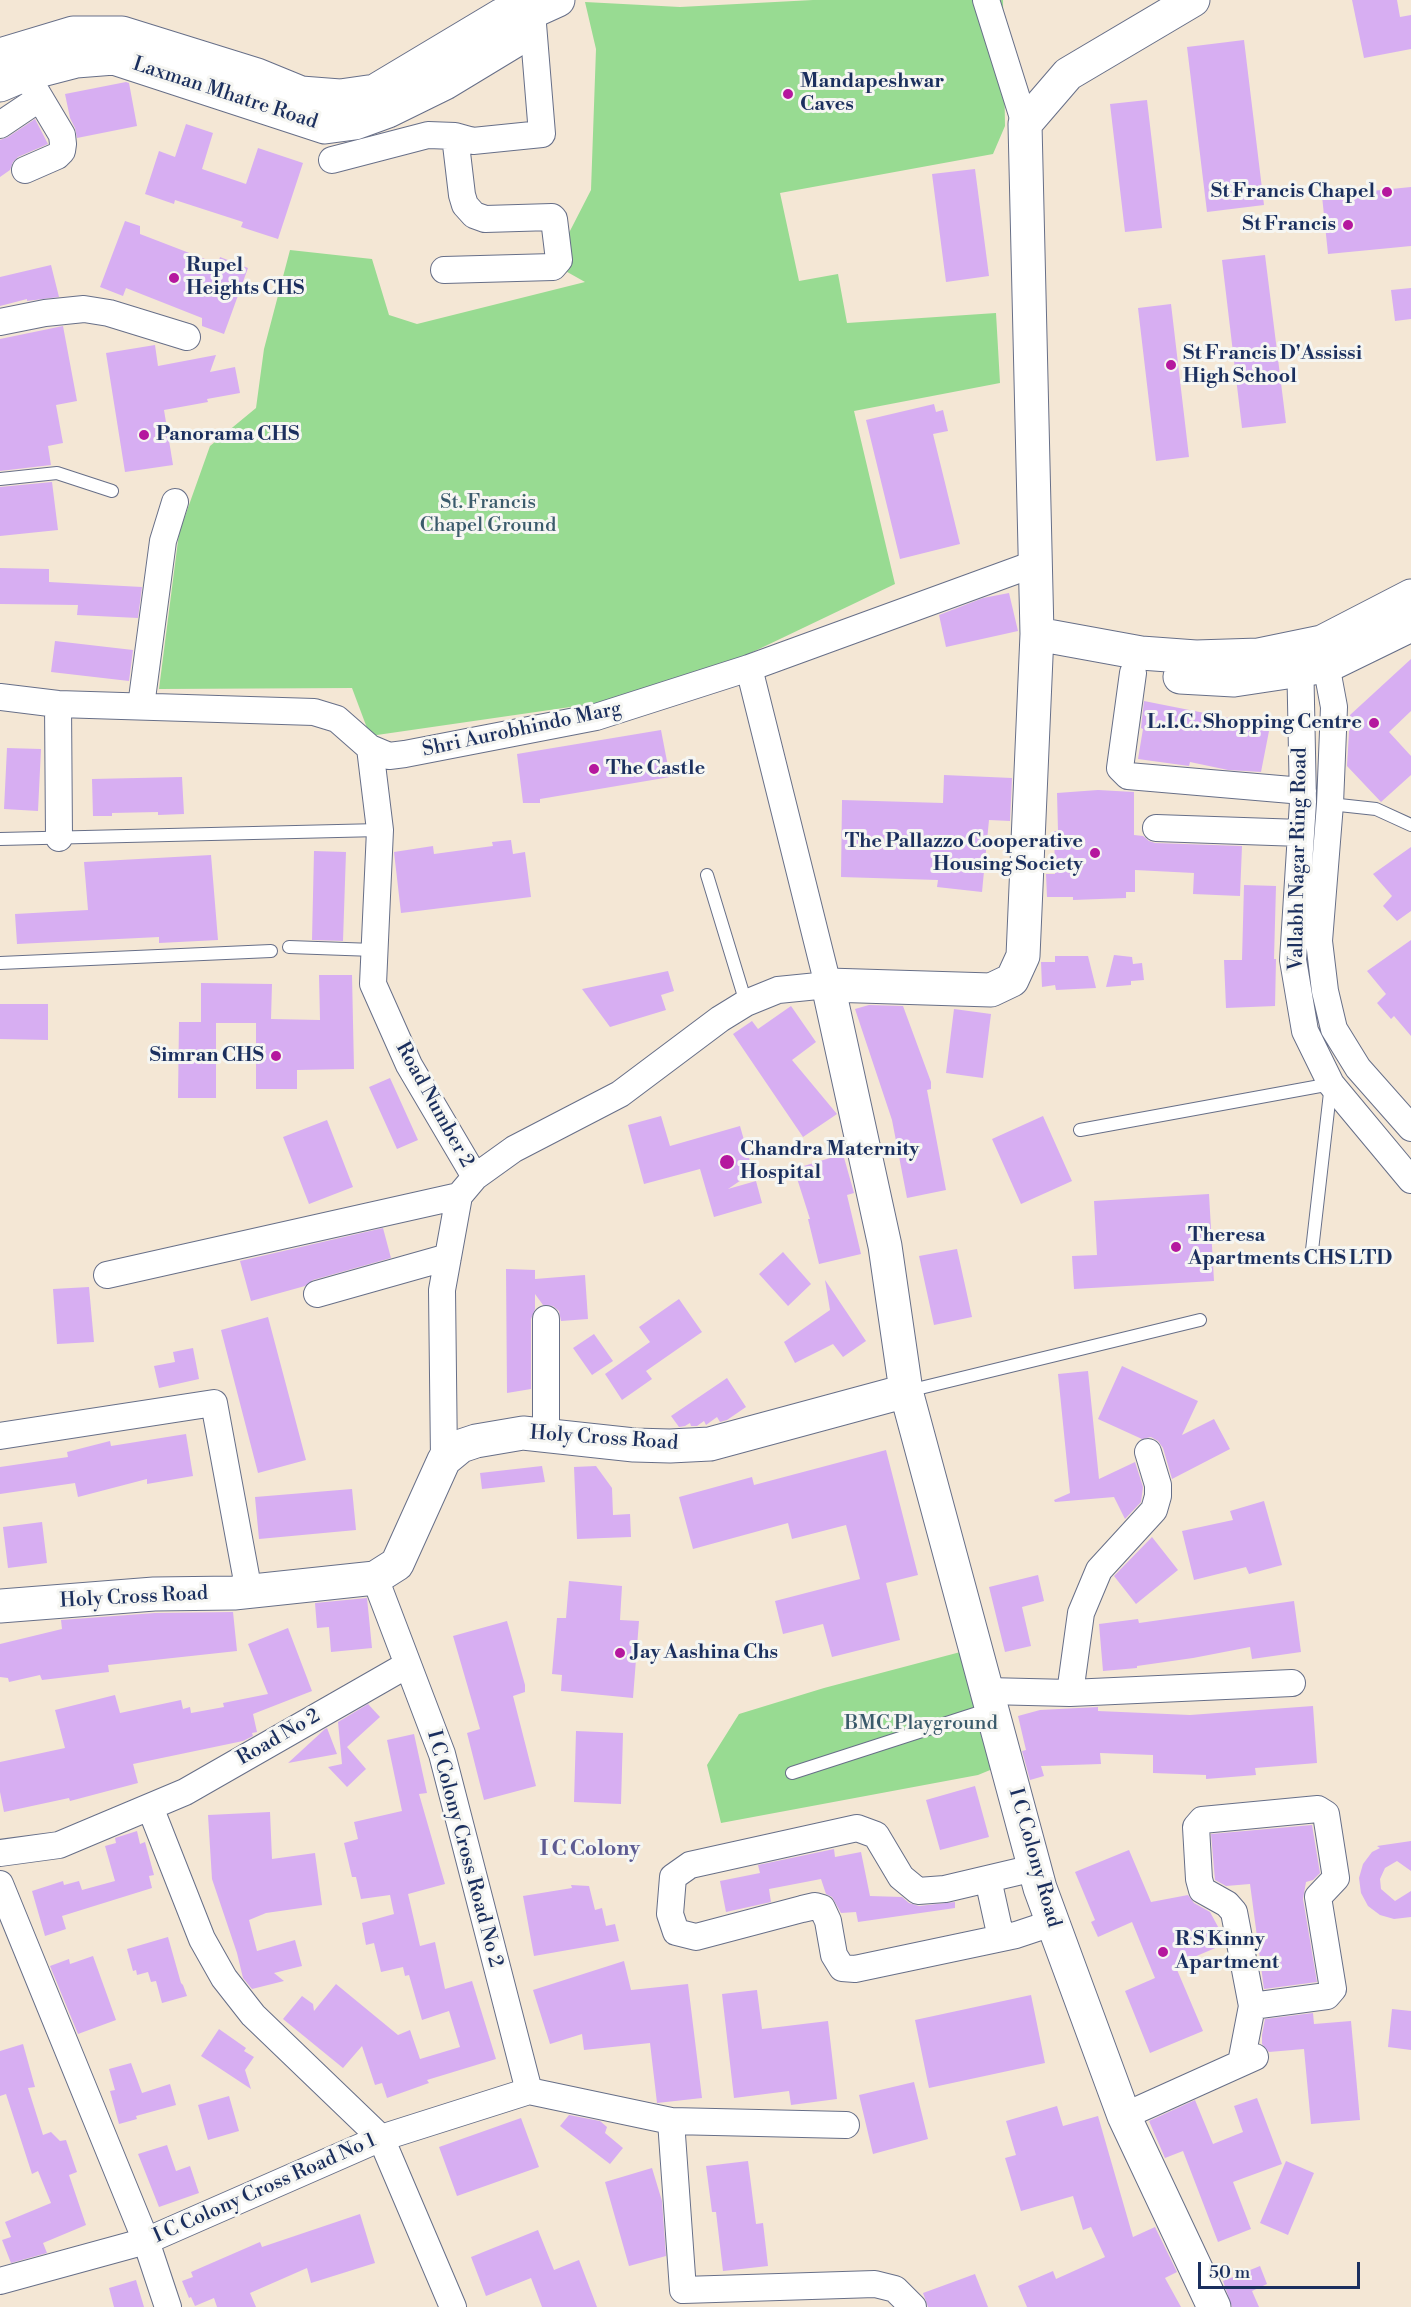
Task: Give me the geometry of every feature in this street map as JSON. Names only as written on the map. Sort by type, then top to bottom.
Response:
[{"type":"street","points":[[107,1275],[467,1187],[514,1149],[620,1094],[720,1019],[746,1003],[778,990],[828,985],[991,990],[1012,980],[1023,956],[1036,646],[1025,124],[986,0]]},
{"type":"street","points":[[1025,124],[1068,74],[1193,0]]},
{"type":"street","points":[[332,160],[428,135],[454,136],[473,141],[542,134],[538,9]]},
{"type":"street","name":"Laxman Mhatre Road","points":[[12,66],[73,33],[122,33],[258,75],[302,93],[326,111],[355,123],[378,102],[445,83],[516,40],[538,9]]},
{"type":"street","points":[[0,125],[12,66]]},
{"type":"street","points":[[12,66],[62,135],[62,151],[57,156],[25,170]]},
{"type":"street","points":[[378,102],[388,146]]},
{"type":"street","points":[[444,270],[553,267],[559,260],[552,217],[485,219],[474,215],[465,205],[454,136]]},
{"type":"street","points":[[0,322],[84,309],[109,313],[187,337]]},
{"type":"street","points":[[141,706],[163,541],[175,502]]},
{"type":"street","name":"Shri Aurobhindo Marg","points":[[0,697],[58,704],[314,712],[337,719],[370,748],[389,756],[405,754],[596,717],[749,668],[1034,564]]},
{"type":"street","points":[[1036,646],[1196,657],[1312,656],[1411,596]]},
{"type":"street","points":[[1036,646],[1134,673],[1234,680],[1411,625]]},
{"type":"street","points":[[1312,656],[1334,707],[1330,804],[1319,941],[1325,991],[1334,1029],[1358,1068],[1411,1128]]},
{"type":"street","name":"Vallabh Nagar Ring Road","points":[[1312,656],[1293,960],[1305,1031],[1331,1084],[1411,1180]]},
{"type":"street","points":[[749,668],[828,985]]},
{"type":"street","points":[[1134,673],[1120,768],[1128,776],[1303,791]]},
{"type":"street","points":[[58,704],[59,838]]},
{"type":"street","name":"Road Number 2","points":[[370,748],[380,830],[372,984],[467,1187],[448,1257],[442,1290],[444,1460]]},
{"type":"street","points":[[1156,828],[1300,841],[1326,852]]},
{"type":"street","name":"I C Colony Road","points":[[828,985],[885,1246],[906,1391],[1034,1868],[1052,1923],[1124,2116],[1214,2307]]},
{"type":"street","points":[[316,1294],[448,1257]]},
{"type":"street","points":[[546,1319],[546,1435]]},
{"type":"street","name":"Holy Cross Road","points":[[444,1460],[461,1446],[476,1441],[523,1433],[634,1445],[710,1444],[906,1391]]},
{"type":"street","points":[[0,1436],[214,1403],[249,1592]]},
{"type":"street","points":[[1070,1693],[1081,1613],[1099,1570],[1155,1510],[1158,1485],[1148,1452]]},
{"type":"street","points":[[375,1578],[391,1569],[402,1555],[444,1460]]},
{"type":"street","name":"Holy Cross Road","points":[[0,1606],[154,1594],[249,1592],[375,1578]]},
{"type":"street","name":"I C Colony Cross Road No 2","points":[[375,1578],[442,1754],[529,2091]]},
{"type":"street","name":"Road No 2","points":[[0,1853],[59,1845],[184,1792],[407,1665]]},
{"type":"street","points":[[989,1700],[1070,1693],[1292,1683]]},
{"type":"street","points":[[150,1807],[202,1939],[224,1978],[253,2015],[381,2138],[453,2307]]},
{"type":"street","points":[[1124,2116],[1249,2060],[1252,2006],[1234,1912],[1227,1904],[1202,1890],[1199,1879],[1196,1827],[1202,1820],[1318,1809],[1326,1814],[1336,1878],[1318,1897],[1333,1989],[1327,1996],[1252,2006]]},
{"type":"street","points":[[1034,1868],[945,1889],[918,1891],[901,1877],[876,1835],[857,1828],[690,1866],[673,1877],[670,1914],[676,1932],[696,1937],[802,1908],[815,1906],[822,1908],[828,1921],[834,1955],[842,1968],[855,1969],[1001,1938],[1052,1923]]},
{"type":"street","points":[[988,1879],[1001,1938]]},
{"type":"street","points":[[0,1884],[146,2241],[168,2307]]},
{"type":"street","points":[[529,2091],[671,2121],[846,2125]]},
{"type":"street","name":"I C Colony Cross Road No 1","points":[[0,2281],[146,2241],[381,2138],[529,2091]]},
{"type":"street","points":[[671,2121],[686,2298],[875,2284],[895,2289],[913,2307]]},
{"type":"lane","points":[[0,479],[57,473],[112,491]]},
{"type":"lane","points":[[1330,804],[1376,808],[1411,825]]},
{"type":"lane","points":[[0,840],[380,830]]},
{"type":"lane","points":[[707,875],[746,1003]]},
{"type":"lane","points":[[289,947],[374,950]]},
{"type":"lane","points":[[0,963],[271,951]]},
{"type":"lane","points":[[1080,1130],[1331,1084],[1311,1259]]},
{"type":"lane","points":[[906,1391],[1200,1320]]},
{"type":"lane","points":[[792,1773],[989,1700]]},
{"type":"green space","name":"St. Francis Chapel Ground","points":[[813,0],[1003,0],[1005,126],[993,154],[780,193],[799,281],[838,274],[847,323],[996,313],[1000,383],[854,411],[895,584],[667,693],[370,736],[352,688],[159,689],[179,533],[210,446],[256,408],[264,349],[290,250],[372,259],[389,315],[417,324],[585,282],[553,264],[591,190],[596,49],[585,2],[680,7]]},
{"type":"green space","name":"BMC Playground","points":[[968,1650],[995,1768],[978,1775],[721,1823],[707,1765],[739,1714],[824,1688]]},
{"type":"building","points":[[1352,0],[1397,0],[1400,17],[1411,15],[1411,49],[1364,58]]},
{"type":"building","points":[[1244,40],[1264,205],[1207,212],[1187,47]]},
{"type":"building","points":[[129,83],[137,126],[77,138],[65,94]]},
{"type":"building","points":[[1147,100],[1162,228],[1125,232],[1110,104]]},
{"type":"building","points":[[35,119],[48,144],[18,157],[10,170],[0,177],[0,140]]},
{"type":"building","points":[[186,124],[213,133],[202,169],[246,184],[258,148],[303,163],[278,239],[241,227],[243,222],[175,200],[174,204],[145,194],[159,151],[175,157]]},
{"type":"building","points":[[975,169],[989,276],[946,282],[932,174]]},
{"type":"building","name":"St Francis Chapel","points":[[1411,187],[1411,246],[1328,254],[1322,196]]},
{"type":"building","name":"Rupel Heights CHS","points":[[125,221],[140,226],[140,234],[218,264],[220,257],[248,268],[224,334],[202,326],[202,318],[126,288],[123,296],[100,287]]},
{"type":"building","points":[[1265,255],[1286,423],[1242,428],[1222,260]]},
{"type":"building","points":[[51,265],[59,297],[27,301],[27,299],[0,306],[0,277]]},
{"type":"building","points":[[1411,288],[1411,319],[1395,321],[1391,290]]},
{"type":"building","points":[[1171,304],[1189,457],[1156,461],[1138,308]]},
{"type":"building","points":[[63,326],[77,401],[56,405],[63,443],[48,446],[51,465],[0,471],[0,339]]},
{"type":"building","name":"Panorama CHS","points":[[155,345],[158,366],[216,355],[210,372],[235,367],[240,393],[164,410],[173,465],[125,472],[106,353]]},
{"type":"building","points":[[934,404],[936,412],[943,410],[948,431],[933,434],[960,544],[900,559],[866,420]]},
{"type":"building","points":[[52,482],[58,530],[0,536],[0,487]]},
{"type":"building","points":[[0,568],[49,569],[49,582],[142,587],[138,618],[77,615],[78,605],[0,604]]},
{"type":"building","points":[[1009,593],[1018,631],[946,647],[939,615],[983,598]]},
{"type":"building","points":[[55,641],[133,650],[129,681],[51,672]]},
{"type":"building","name":"L.I.C. Shopping Centre","points":[[1411,659],[1411,711],[1389,732],[1411,756],[1411,775],[1381,802],[1347,766],[1350,715]]},
{"type":"building","points":[[1144,701],[1270,726],[1261,772],[1228,770],[1190,762],[1189,766],[1138,759],[1143,729],[1141,728]]},
{"type":"building","name":"The Castle","points":[[661,730],[670,777],[540,799],[540,803],[523,803],[517,754]]},
{"type":"building","points":[[7,748],[41,749],[38,811],[4,809]]},
{"type":"building","points":[[944,775],[1012,778],[1010,821],[989,820],[982,892],[937,887],[938,880],[841,877],[842,800],[943,803]]},
{"type":"building","points":[[182,777],[184,814],[112,813],[112,816],[93,816],[92,779]]},
{"type":"building","name":"The Pallazzo Cooperative Housing Society","points":[[1098,790],[1134,792],[1134,835],[1143,836],[1149,841],[1242,846],[1240,896],[1193,894],[1194,873],[1135,870],[1135,892],[1126,892],[1126,898],[1073,900],[1073,897],[1047,897],[1046,874],[1055,874],[1054,831],[1058,831],[1057,793]]},
{"type":"building","points":[[511,840],[513,854],[525,852],[531,897],[401,913],[394,852],[433,846],[434,854],[493,846],[492,842]]},
{"type":"building","points":[[1411,847],[1411,911],[1397,921],[1383,906],[1392,896],[1373,874]]},
{"type":"building","points":[[314,851],[346,852],[343,941],[312,940]]},
{"type":"building","points":[[211,855],[218,940],[159,943],[159,937],[17,944],[15,914],[88,910],[84,862]]},
{"type":"building","points":[[1244,885],[1276,886],[1275,1006],[1226,1008],[1224,960],[1242,960]]},
{"type":"building","points":[[1411,940],[1411,1036],[1394,1016],[1391,1019],[1377,1003],[1386,994],[1367,971]]},
{"type":"building","points":[[1114,955],[1132,957],[1133,964],[1142,963],[1144,980],[1131,981],[1131,985],[1106,987]]},
{"type":"building","points":[[1055,956],[1088,956],[1096,988],[1056,990],[1055,985],[1042,987],[1041,962],[1055,962]]},
{"type":"building","points":[[668,971],[674,991],[661,995],[666,1010],[610,1027],[582,989]]},
{"type":"building","name":"Simran CHS","points":[[319,975],[352,975],[354,1069],[297,1070],[297,1089],[256,1089],[256,1023],[216,1023],[216,1098],[178,1098],[179,1022],[201,1022],[201,983],[272,984],[271,1019],[320,1020]]},
{"type":"building","points":[[0,1004],[48,1004],[48,1040],[0,1039]]},
{"type":"building","points":[[869,1005],[903,1006],[931,1082],[931,1089],[927,1090],[946,1190],[907,1198],[892,1120],[855,1009]]},
{"type":"building","points":[[791,1006],[816,1042],[792,1060],[837,1114],[803,1137],[733,1034],[752,1021],[758,1029]]},
{"type":"building","points":[[954,1009],[991,1014],[983,1078],[946,1073]]},
{"type":"building","points":[[390,1078],[418,1140],[397,1149],[369,1087]]},
{"type":"building","points":[[661,1116],[670,1146],[740,1126],[753,1172],[728,1189],[756,1181],[762,1203],[714,1217],[700,1169],[644,1184],[628,1125]]},
{"type":"building","points":[[1043,1116],[1072,1181],[1021,1204],[992,1139]]},
{"type":"building","points":[[327,1120],[353,1187],[309,1204],[283,1137]]},
{"type":"building","points":[[843,1154],[854,1193],[847,1195],[861,1254],[819,1264],[808,1219],[810,1219],[794,1169]]},
{"type":"building","name":"Theresa Apartments CHS LTD","points":[[1209,1194],[1214,1281],[1074,1289],[1072,1256],[1097,1255],[1094,1201]]},
{"type":"building","points":[[383,1228],[391,1258],[313,1280],[305,1286],[251,1301],[240,1261]]},
{"type":"building","points":[[957,1249],[972,1317],[934,1325],[919,1256]]},
{"type":"building","points":[[783,1252],[811,1284],[788,1306],[759,1274]]},
{"type":"building","points":[[506,1269],[535,1270],[535,1279],[585,1275],[588,1319],[561,1321],[559,1311],[553,1306],[543,1305],[535,1294],[535,1309],[531,1319],[531,1389],[507,1393]]},
{"type":"building","points":[[825,1280],[866,1341],[843,1357],[833,1344],[795,1363],[784,1342],[830,1310]]},
{"type":"building","points":[[89,1287],[94,1342],[57,1344],[53,1289]]},
{"type":"building","points":[[679,1299],[702,1332],[646,1371],[652,1379],[622,1400],[605,1374],[650,1342],[639,1327]]},
{"type":"building","points":[[268,1317],[306,1460],[258,1473],[221,1330]]},
{"type":"building","points":[[594,1334],[613,1361],[592,1375],[573,1348]]},
{"type":"building","points":[[193,1348],[199,1379],[159,1388],[154,1366],[175,1362],[173,1352]]},
{"type":"building","points":[[1122,1366],[1198,1401],[1182,1435],[1214,1419],[1230,1449],[1172,1479],[1163,1448],[1158,1441],[1151,1437],[1142,1439],[1098,1419]]},
{"type":"building","points":[[1088,1371],[1099,1479],[1135,1462],[1143,1487],[1141,1502],[1125,1519],[1114,1497],[1055,1502],[1054,1500],[1070,1493],[1058,1374]]},
{"type":"building","points":[[727,1378],[746,1407],[727,1420],[720,1422],[717,1417],[706,1425],[704,1421],[697,1426],[691,1426],[690,1423],[679,1427],[671,1416]]},
{"type":"building","points":[[186,1434],[193,1476],[147,1484],[147,1479],[78,1497],[75,1483],[0,1494],[0,1467],[68,1457],[67,1452],[110,1441],[111,1446]]},
{"type":"building","points":[[886,1450],[918,1575],[886,1583],[900,1640],[832,1657],[823,1624],[783,1634],[775,1601],[860,1579],[846,1525],[792,1539],[788,1523],[693,1549],[679,1497],[752,1477],[754,1485]]},
{"type":"building","points":[[542,1466],[545,1482],[482,1489],[480,1473]]},
{"type":"building","points":[[596,1466],[612,1488],[613,1515],[630,1514],[631,1537],[577,1539],[574,1467]]},
{"type":"building","points":[[352,1489],[356,1530],[259,1539],[255,1497]]},
{"type":"building","points":[[1264,1501],[1282,1565],[1249,1574],[1246,1567],[1194,1580],[1182,1531],[1233,1520],[1230,1511]]},
{"type":"building","points":[[42,1522],[47,1563],[8,1568],[3,1527]]},
{"type":"building","points":[[1152,1537],[1178,1570],[1136,1604],[1114,1576]]},
{"type":"building","points":[[1038,1575],[1044,1601],[1022,1607],[1031,1646],[1005,1652],[989,1587]]},
{"type":"building","name":"Jay Aashina Chs","points":[[569,1581],[622,1586],[620,1620],[639,1621],[633,1698],[561,1691],[562,1675],[552,1674],[557,1618],[566,1618]]},
{"type":"building","points":[[367,1598],[372,1648],[331,1652],[329,1627],[317,1628],[315,1603]]},
{"type":"building","points":[[1294,1601],[1301,1652],[1252,1659],[1250,1647],[1137,1666],[1137,1668],[1103,1671],[1099,1624],[1138,1619],[1139,1623]]},
{"type":"building","points":[[233,1612],[237,1651],[108,1665],[109,1672],[42,1680],[40,1675],[9,1682],[8,1678],[0,1677],[0,1644],[62,1629],[61,1620],[155,1613]]},
{"type":"building","points":[[507,1621],[525,1685],[525,1692],[513,1696],[536,1786],[484,1800],[467,1733],[480,1729],[453,1636]]},
{"type":"building","points":[[288,1628],[312,1691],[253,1714],[257,1732],[252,1733],[253,1736],[243,1741],[133,1764],[138,1783],[70,1801],[69,1798],[4,1812],[0,1792],[0,1762],[65,1748],[55,1710],[115,1695],[120,1713],[181,1700],[183,1709],[190,1707],[191,1713],[224,1707],[223,1703],[268,1694],[248,1644]]},
{"type":"building","points":[[368,1704],[380,1717],[347,1747],[366,1769],[347,1787],[328,1767],[342,1764],[338,1722]]},
{"type":"building","points":[[1313,1706],[1317,1763],[1255,1768],[1256,1775],[1206,1779],[1206,1775],[1153,1773],[1153,1755],[1100,1753],[1101,1764],[1041,1766],[1044,1776],[1030,1780],[1022,1751],[1026,1750],[1018,1716],[1040,1710],[1098,1707],[1098,1711],[1190,1715]]},
{"type":"building","points":[[327,1728],[337,1754],[288,1763],[325,1729]]},
{"type":"building","points":[[576,1731],[623,1733],[621,1804],[574,1802]]},
{"type":"building","points":[[414,1734],[427,1793],[419,1794],[445,1884],[408,1894],[420,1946],[435,1942],[445,1989],[472,1981],[496,2059],[427,2080],[429,2083],[387,2098],[382,2083],[375,2085],[362,2046],[343,2068],[283,2019],[302,1996],[313,2004],[314,2011],[336,1984],[398,2035],[410,2030],[420,2059],[460,2047],[449,2011],[422,2020],[409,1975],[405,1976],[403,1967],[381,1972],[374,1943],[366,1945],[362,1923],[394,1914],[390,1895],[361,1899],[356,1877],[352,1877],[344,1843],[358,1839],[354,1822],[402,1811],[387,1740]]},
{"type":"building","points":[[975,1786],[989,1837],[940,1850],[926,1800]]},
{"type":"building","points":[[270,1812],[272,1859],[315,1853],[322,1905],[266,1913],[249,1920],[257,1951],[295,1940],[302,1966],[274,1973],[284,1981],[252,1989],[243,1978],[212,1879],[208,1815]]},
{"type":"building","points":[[1312,1825],[1320,1873],[1313,1880],[1306,1882],[1303,1899],[1317,1982],[1264,1989],[1250,1884],[1226,1886],[1215,1880],[1211,1834]]},
{"type":"building","points":[[137,1831],[140,1844],[145,1842],[154,1875],[149,1876],[152,1888],[62,1916],[66,1929],[45,1936],[32,1891],[63,1881],[64,1885],[79,1881],[82,1890],[115,1881],[105,1846],[116,1843],[115,1838]]},
{"type":"building","points":[[1411,1841],[1411,1871],[1397,1861],[1385,1868],[1380,1879],[1381,1889],[1395,1901],[1411,1891],[1411,1917],[1394,1919],[1380,1915],[1368,1906],[1361,1893],[1359,1878],[1363,1864],[1372,1852],[1380,1848],[1377,1846]]},
{"type":"building","points":[[834,1849],[835,1857],[861,1852],[870,1896],[902,1897],[909,1903],[919,1906],[955,1902],[955,1908],[858,1922],[856,1912],[841,1913],[832,1897],[826,1894],[821,1879],[769,1889],[771,1902],[726,1912],[720,1881],[760,1873],[758,1865]]},
{"type":"building","name":"R S Kinny Apartment","points":[[1129,1850],[1151,1902],[1188,1895],[1194,1903],[1210,1912],[1225,1944],[1175,1965],[1203,2031],[1150,2053],[1125,1991],[1155,1978],[1132,1922],[1098,1937],[1091,1922],[1095,1920],[1075,1872]]},
{"type":"building","points":[[571,1885],[589,1886],[595,1910],[602,1908],[606,1926],[615,1924],[619,1941],[534,1956],[523,1896],[572,1888]]},
{"type":"building","points":[[168,1937],[187,1996],[162,2003],[156,1981],[151,1982],[148,1972],[137,1975],[136,1970],[133,1971],[127,1949]]},
{"type":"building","points":[[93,1956],[116,2020],[78,2034],[50,1966],[69,1959],[70,1964]]},
{"type":"building","points":[[624,1961],[631,1990],[688,1984],[702,2098],[657,2103],[650,2043],[584,2050],[582,2034],[550,2044],[533,1990]]},
{"type":"building","points":[[757,1990],[762,2029],[828,2021],[837,2099],[791,2105],[789,2091],[734,2098],[722,1994]]},
{"type":"building","points":[[1031,1995],[1045,2063],[929,2088],[915,2020]]},
{"type":"building","points":[[1392,2009],[1411,2011],[1411,2050],[1388,2047]]},
{"type":"building","points":[[1313,2013],[1314,2024],[1351,2021],[1360,2120],[1311,2124],[1304,2049],[1269,2052],[1262,2044],[1265,2019]]},
{"type":"building","points":[[219,2029],[246,2048],[244,2051],[254,2057],[245,2070],[251,2089],[201,2056]]},
{"type":"building","points":[[23,2044],[35,2087],[28,2088],[43,2135],[51,2132],[60,2141],[66,2140],[77,2172],[69,2175],[86,2225],[43,2243],[47,2253],[11,2263],[2,2240],[11,2237],[5,2222],[51,2203],[38,2171],[32,2174],[6,2094],[0,2096],[0,2051]]},
{"type":"building","points":[[131,2063],[142,2093],[170,2084],[176,2105],[136,2116],[137,2119],[119,2124],[110,2091],[115,2090],[109,2069]]},
{"type":"building","points":[[914,2082],[928,2139],[873,2154],[859,2095]]},
{"type":"building","points":[[229,2096],[239,2131],[208,2140],[198,2105]]},
{"type":"building","points":[[1257,2098],[1282,2164],[1233,2182],[1251,2229],[1218,2242],[1183,2151],[1165,2158],[1149,2121],[1195,2100],[1213,2144],[1243,2132],[1234,2106]]},
{"type":"building","points":[[1057,2106],[1063,2126],[1098,2116],[1133,2237],[1155,2227],[1177,2272],[1165,2278],[1181,2307],[1027,2307],[1018,2286],[1053,2271],[1056,2279],[1105,2257],[1091,2227],[1083,2230],[1073,2196],[1021,2211],[1005,2158],[1016,2155],[1006,2121]]},
{"type":"building","points":[[569,2115],[600,2121],[607,2127],[605,2133],[623,2148],[610,2164],[560,2126]]},
{"type":"building","points":[[521,2118],[539,2167],[457,2196],[439,2147]]},
{"type":"building","points":[[167,2145],[176,2171],[190,2166],[199,2193],[159,2207],[138,2154]]},
{"type":"building","points":[[748,2161],[756,2224],[763,2223],[768,2266],[723,2271],[716,2212],[712,2212],[706,2166]]},
{"type":"building","points":[[1286,2161],[1314,2173],[1288,2235],[1260,2223]]},
{"type":"building","points":[[652,2168],[662,2201],[666,2256],[629,2266],[605,2182]]},
{"type":"building","points":[[360,2214],[375,2263],[311,2283],[307,2268],[250,2293],[256,2307],[217,2307],[214,2298],[195,2306],[191,2297],[189,2298],[182,2281],[193,2277],[191,2272],[260,2242],[262,2247]]},
{"type":"building","points":[[538,2230],[554,2270],[579,2260],[597,2307],[542,2307],[531,2278],[486,2296],[471,2257]]},
{"type":"building","points":[[1260,2266],[1267,2284],[1252,2291],[1259,2307],[1232,2307],[1223,2281]]},
{"type":"building","points":[[975,2274],[988,2307],[928,2307],[923,2293]]},
{"type":"building","points":[[136,2280],[144,2307],[114,2307],[109,2288]]},
{"type":"place","name":"Mandapeshwar Caves","points":[[788,94]]},
{"type":"place","name":"St Francis Chapel","points":[[1387,192]]},
{"type":"place","name":"St Francis","points":[[1348,225]]},
{"type":"place","name":"Rupel Heights CHS","points":[[174,278]]},
{"type":"place","name":"St Francis D'Assissi High School","points":[[1171,365]]},
{"type":"place","name":"Panorama CHS","points":[[144,435]]},
{"type":"place","name":"L.I.C. Shopping Centre","points":[[1374,723]]},
{"type":"place","name":"The Castle","points":[[594,769]]},
{"type":"place","name":"The Pallazzo Cooperative Housing Society","points":[[1095,853]]},
{"type":"place","name":"Simran CHS","points":[[276,1056]]},
{"type":"place","name":"Chandra Maternity Hospital","points":[[727,1162]]},
{"type":"place","name":"Theresa Apartments CHS LTD","points":[[1176,1247]]},
{"type":"place","name":"Jay Aashina Chs","points":[[620,1653]]},
{"type":"place","name":"R S Kinny Apartment","points":[[1163,1952]]},
{"type":"district","name":"I C Colony","points":[[590,1850]]}]
